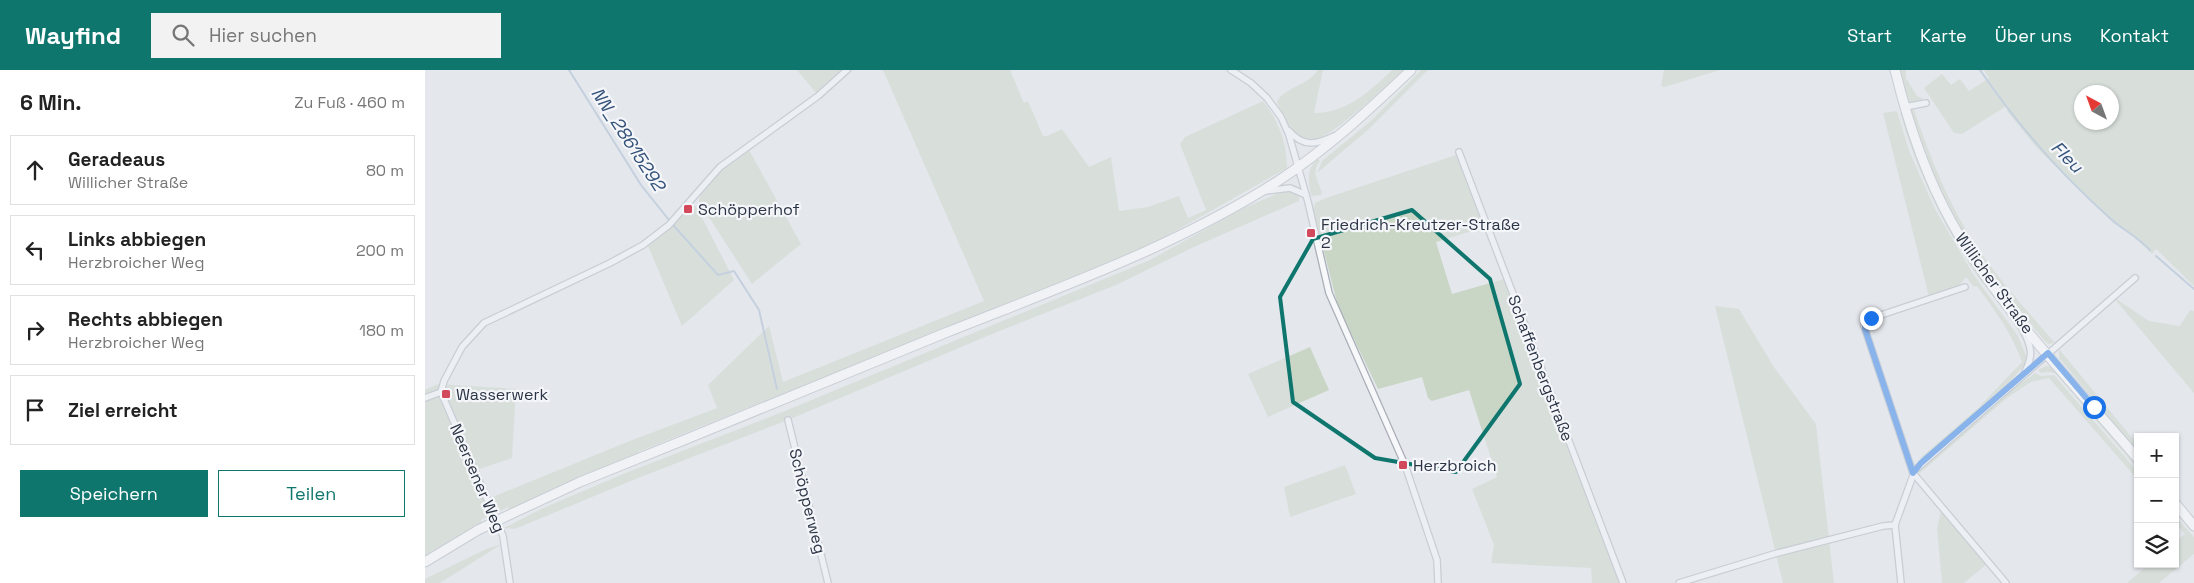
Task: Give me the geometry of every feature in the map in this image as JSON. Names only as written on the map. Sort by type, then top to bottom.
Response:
[{"type":"main road","points":[[425,562],[479,530],[589,479],[1111,266],[1198,226],[1259,193],[1299,166],[1351,127],[1411,70]]},
{"type":"main road","name":"Willicher Straße","points":[[1895,70],[1926,170],[1951,223],[1974,260],[2018,317],[2134,454]]},
{"type":"main road","points":[[2179,509],[2194,526]]},
{"type":"street","points":[[425,398],[441,392],[444,381],[461,348],[483,323],[610,263],[643,245],[669,225],[720,167],[818,96],[847,70]]},
{"type":"street","points":[[1231,70],[1251,83],[1267,98],[1286,128],[1299,166],[1329,293],[1405,465],[1437,560],[1438,583]]},
{"type":"street","points":[[1905,107],[1926,102]]},
{"type":"street","points":[[1286,128],[1299,140],[1313,144],[1326,140],[1351,127]]},
{"type":"street","name":"Schaffenbergstraße","points":[[1459,152],[1623,583]]},
{"type":"street","points":[[1259,193],[1286,188],[1306,195]]},
{"type":"street","points":[[1901,583],[1895,525],[1913,473],[1921,463],[2135,278]]},
{"type":"street","points":[[1965,287],[1869,319],[1864,324],[1913,473],[2006,583]]},
{"type":"street","points":[[2018,317],[2032,350],[2031,359],[2022,376]]},
{"type":"street","name":"Neersener Weg","points":[[441,392],[503,536],[510,583]]},
{"type":"street","name":"Schöpperweg","points":[[788,420],[828,583]]},
{"type":"street","points":[[1679,583],[1774,554],[1883,526],[1895,525]]},
{"type":"highlighted area","points":[[1412,210],[1490,279],[1520,384],[1456,472],[1375,458],[1293,402],[1280,297],[1313,239]]},
{"type":"green space","points":[[797,70],[853,70],[821,99]]},
{"type":"green space","points":[[883,70],[1010,70],[1024,103],[1028,101],[1043,136],[1062,129],[1089,167],[1111,157],[1119,211],[1148,207],[1179,196],[1188,218],[1206,210],[1180,144],[1185,137],[1263,101],[1278,124],[1286,150],[1287,168],[1149,246],[638,452],[639,454],[509,510],[508,507],[497,513],[490,498],[627,442],[717,408],[708,385],[769,326],[783,382],[984,301]]},
{"type":"green space","points":[[1318,70],[1323,70],[1314,113],[1326,112],[1347,105],[1375,86],[1392,70],[1403,70],[1344,122],[1331,132],[1311,141],[1305,140],[1294,133],[1277,102],[1285,93],[1308,80]]},
{"type":"green space","points":[[1421,70],[1428,70],[1368,130],[1317,173],[1322,161],[1372,120]]},
{"type":"green space","points":[[1664,70],[1720,70],[1665,87],[1661,86]]},
{"type":"green space","points":[[1900,70],[1906,70],[1906,78],[1917,96],[1922,98],[1922,101],[1913,104],[1906,101]]},
{"type":"green space","points":[[1984,70],[2194,70],[2194,286],[2156,249],[2152,254],[2132,235],[2113,223],[2037,148],[2007,111],[2008,105],[1962,134],[1954,133],[1924,88],[1942,74],[1951,85],[1960,79],[1969,91],[1989,78]]},
{"type":"green space","points":[[1913,107],[1937,172],[1951,203],[1977,248],[1998,276],[2055,343],[2048,344],[2044,340],[1981,260],[1963,233],[1933,176],[1910,110]]},
{"type":"green space","points":[[1897,111],[1910,153],[1935,209],[1973,274],[2018,336],[2028,361],[2007,385],[1923,458],[1920,458],[1978,408],[2022,362],[2013,341],[1997,313],[1977,286],[1974,287],[1966,277],[1957,288],[1929,297],[1883,113]]},
{"type":"green space","points":[[1900,113],[1902,113],[1919,162],[1940,210],[1980,277],[2017,325],[2025,340],[2028,357],[2019,332],[1974,271],[1940,214],[1922,175]]},
{"type":"green space","points":[[749,150],[801,244],[752,284],[699,202],[701,194],[711,179]]},
{"type":"green space","points":[[1456,155],[1485,227],[1436,242],[1452,294],[1504,279],[1621,583],[1592,583],[1591,568],[1491,563],[1494,545],[1472,489],[1497,477],[1469,390],[1432,401],[1428,398],[1422,377],[1378,389],[1338,306],[1313,209],[1315,203]]},
{"type":"green space","points":[[1318,159],[1320,161],[1316,172],[1322,192],[1321,195],[1311,196],[1310,172],[1311,167]]},
{"type":"green space","points":[[1285,190],[1291,191],[1299,197],[1299,201],[1194,247],[1116,285],[997,332],[788,420],[633,480],[515,529],[504,528],[543,508],[628,472],[785,411],[1150,260],[1242,209]]},
{"type":"green space","points":[[691,206],[696,206],[734,280],[682,326],[648,246],[670,229]]},
{"type":"green space","points":[[2112,296],[2149,321],[2180,326],[2190,310],[2194,311],[2194,393]]},
{"type":"green space","points":[[1715,306],[1739,309],[1774,367],[1816,424],[1834,583],[1783,583]]},
{"type":"green space","points":[[1310,347],[1329,390],[1268,417],[1248,374]]},
{"type":"green space","points":[[2059,349],[2134,440],[2134,447],[2059,358]]},
{"type":"green space","points":[[2046,366],[2052,367],[2134,461],[2134,465],[2056,374],[2050,372],[2041,373],[2038,370]]},
{"type":"green space","points":[[2035,373],[2041,376],[2054,375],[2134,467],[2134,475],[2049,378],[2031,382],[2007,398],[1919,472],[1925,463],[2015,387]]},
{"type":"green space","points":[[438,384],[516,389],[512,458],[477,470],[490,498],[492,514],[481,520],[482,524],[425,558],[425,390]]},
{"type":"green space","points":[[1345,465],[1356,494],[1290,517],[1284,487]]},
{"type":"green space","points":[[1941,511],[1987,564],[1964,583],[1942,583],[1937,528]]},
{"type":"green space","points":[[2179,520],[2194,537],[2194,554],[2179,566],[2179,539],[2185,534],[2179,527]]},
{"type":"green space","points":[[502,544],[440,583],[425,583],[425,579],[486,549]]},
{"type":"green space","points":[[2144,568],[2177,568],[2159,583],[2127,583]]},
{"type":"waterway","name":"NN_28615292","points":[[569,70],[641,185],[669,220]]},
{"type":"waterway","name":"Fleu","points":[[1980,70],[2009,110],[2057,167],[2111,219],[2150,250]]},
{"type":"waterway","name":"NN_28615292","points":[[674,226],[718,275],[734,271],[759,310],[777,389]]},
{"type":"waterway","name":"Fleu","points":[[2156,256],[2194,289]]},
{"type":"place","name":"Schöpperhof","points":[[688,209]]},
{"type":"place","name":"Friedrich-Kreutzer-Straße 2","points":[[1311,233]]},
{"type":"place","name":"Wasserwerk","points":[[446,394]]},
{"type":"place","name":"Herzbroich","points":[[1403,465]]},
{"type":"route","points":[[1871,318],[1865,322],[1865,329],[1913,473],[1921,463],[2048,353],[2094,407]]}]
